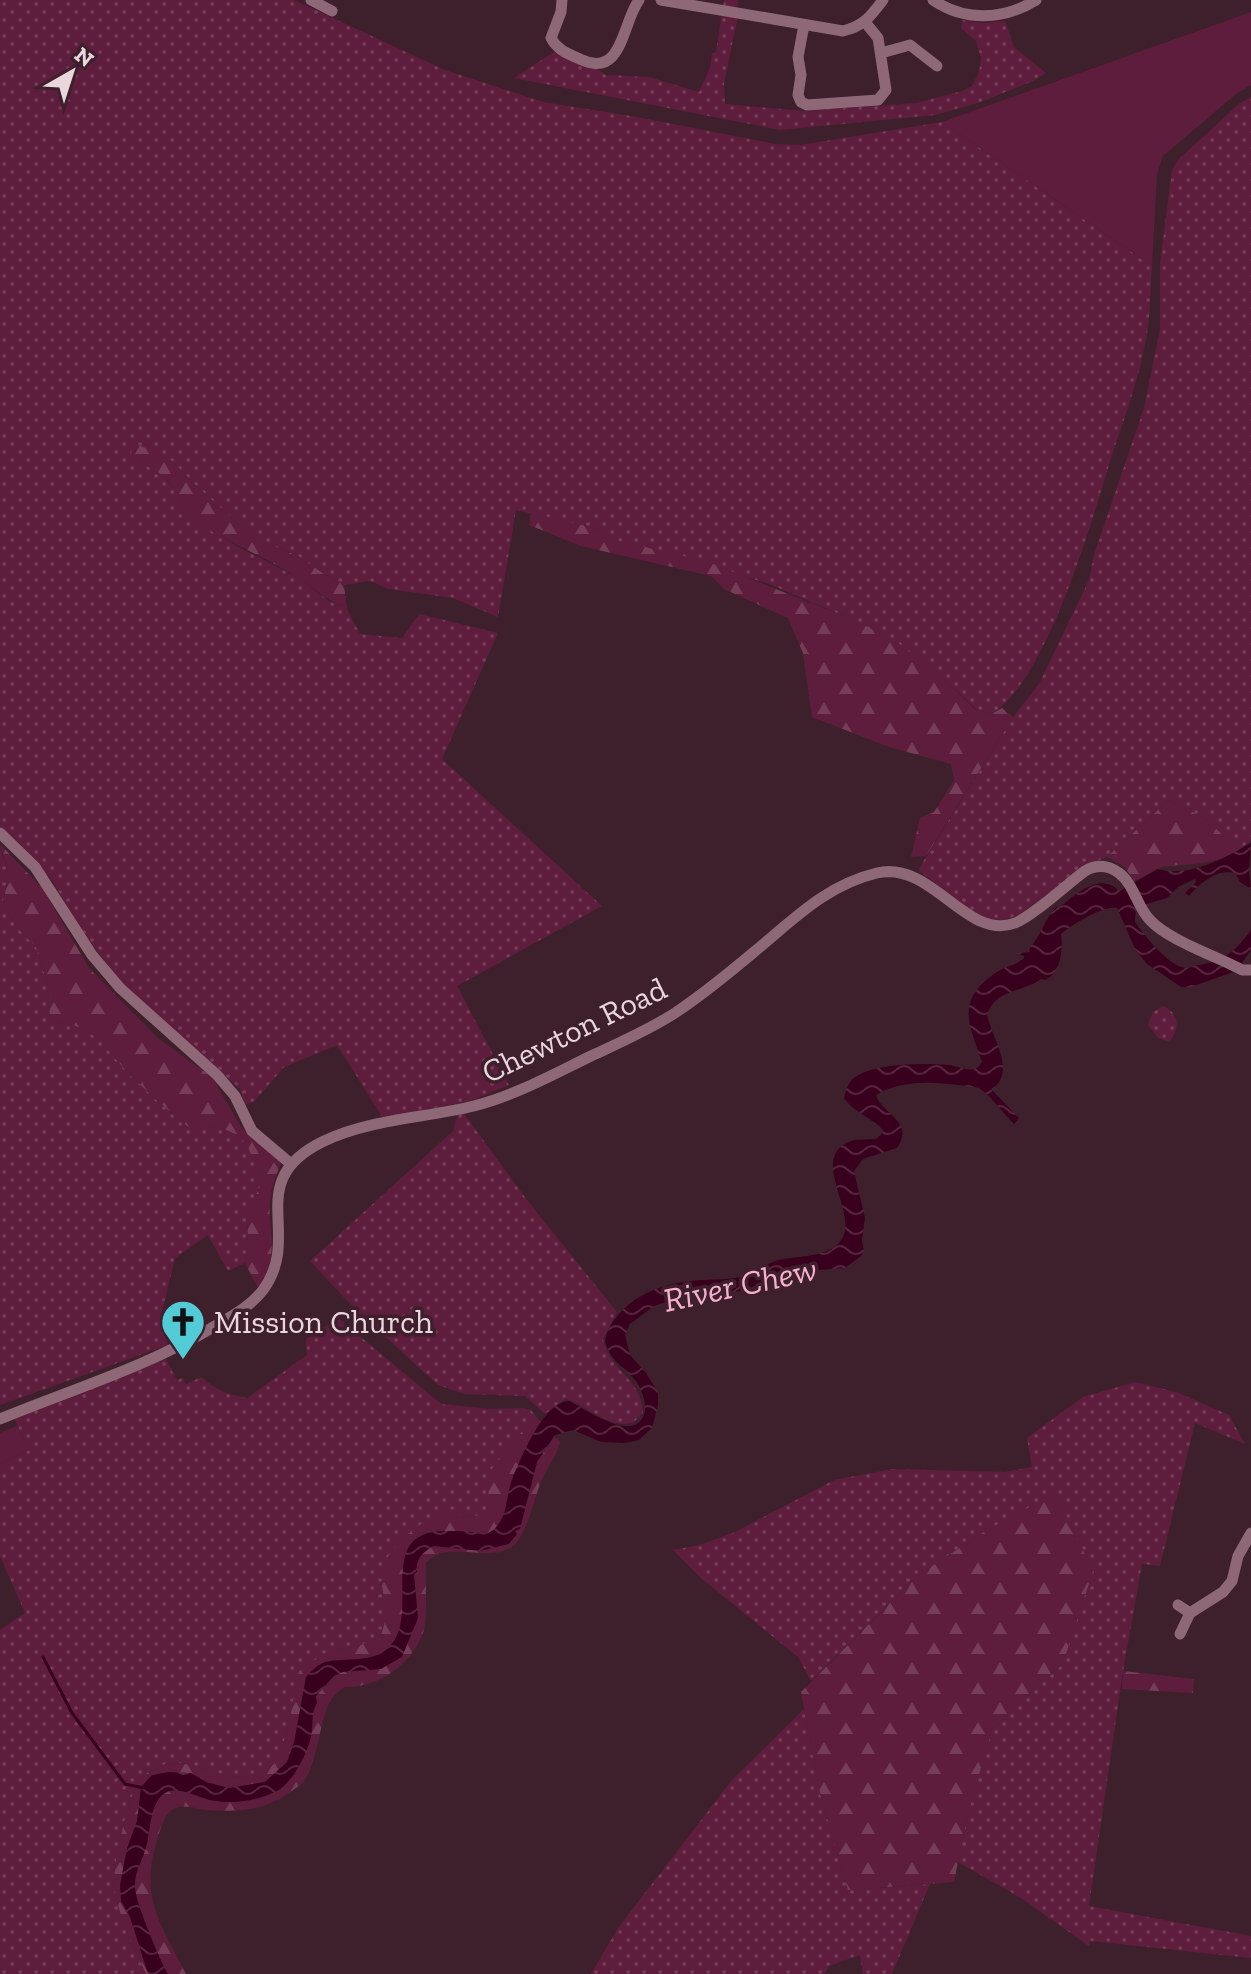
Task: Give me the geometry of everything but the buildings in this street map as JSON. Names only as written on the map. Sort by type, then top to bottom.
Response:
[{"type":"street","points":[[311,0],[332,11]]},
{"type":"street","points":[[562,0],[551,38],[556,47],[592,64],[602,65],[608,62],[626,33],[639,0]]},
{"type":"street","points":[[661,0],[843,31],[865,22],[880,1]]},
{"type":"street","points":[[933,0],[950,10],[988,17],[1025,7],[1036,0]]},
{"type":"street","points":[[804,25],[798,57],[801,75],[798,95],[801,102],[807,105],[878,100],[886,90],[878,38],[865,22]]},
{"type":"street","points":[[881,53],[910,45],[937,66]]},
{"type":"street","points":[[0,833],[35,867],[92,955],[120,988],[217,1075],[235,1096],[252,1131],[291,1164],[279,1187],[276,1202],[279,1256],[263,1291],[250,1304],[188,1343],[132,1369],[0,1419]]},
{"type":"street","name":"Chewton Road","points":[[291,1164],[321,1143],[352,1131],[478,1105],[550,1076],[641,1032],[692,1001],[828,892],[870,875],[899,871],[917,878],[977,919],[1000,926],[1021,920],[1091,868],[1111,868],[1121,874],[1142,910],[1158,928],[1247,970]]},
{"type":"street","points":[[1180,1634],[1190,1613],[1217,1596],[1232,1581],[1238,1556],[1251,1533]]},
{"type":"street","points":[[1178,1605],[1190,1613]]},
{"type":"green space","points":[[0,0],[294,0],[445,70],[543,102],[775,144],[800,145],[942,122],[1152,266],[1148,325],[1135,386],[1080,557],[1065,597],[1030,670],[1011,697],[990,715],[976,709],[944,679],[893,640],[846,617],[767,583],[618,541],[599,529],[516,510],[498,617],[453,598],[389,589],[370,581],[344,585],[298,556],[256,539],[172,461],[159,470],[176,492],[182,512],[347,609],[360,634],[402,638],[419,614],[498,633],[442,759],[602,906],[457,986],[509,1085],[470,1101],[383,1118],[337,1045],[284,1067],[254,1102],[245,1105],[240,1089],[124,986],[79,927],[52,880],[0,827]]},
{"type":"green space","points":[[724,0],[738,0],[724,84],[725,104],[805,111],[917,103],[962,91],[972,86],[981,58],[976,41],[961,28],[962,20],[984,23],[1005,21],[1014,47],[1046,73],[981,102],[935,115],[780,130],[514,78],[554,52],[606,75],[649,77],[699,92],[710,68],[712,53],[716,52]]},
{"type":"green space","points":[[1251,12],[1251,85],[1236,94],[1163,156],[1157,174],[1152,266],[942,122]]},
{"type":"green space","points":[[1251,97],[1251,841],[1238,850],[1206,819],[1169,800],[1107,857],[1084,866],[1023,913],[1005,920],[989,919],[969,909],[918,870],[1013,717],[1039,684],[1089,580],[1094,555],[1144,408],[1160,329],[1160,263],[1172,170],[1178,160],[1240,103]]},
{"type":"green space","points":[[139,445],[172,461],[256,539],[298,556],[344,585],[347,609],[286,570],[182,512],[175,492],[166,479],[134,461],[131,451]]},
{"type":"green space","points":[[531,513],[599,529],[618,541],[706,561],[846,617],[893,639],[944,679],[975,709],[990,715],[1002,708],[1013,717],[926,856],[911,857],[920,818],[934,812],[954,781],[951,764],[889,747],[812,717],[803,653],[788,618],[724,589],[711,576],[581,546],[529,525]]},
{"type":"green space","points":[[1169,800],[1206,819],[1238,850],[1211,861],[1160,868],[1134,881],[1125,867],[1107,857]]},
{"type":"green space","points":[[0,844],[42,888],[89,968],[159,1039],[212,1077],[241,1127],[281,1162],[271,1193],[270,1262],[258,1288],[245,1263],[248,1234],[246,1213],[261,1185],[249,1149],[238,1136],[218,1127],[202,1124],[192,1130],[134,1079],[100,1040],[81,1028],[50,1020],[48,986],[36,947],[16,926],[3,902],[9,875]]},
{"type":"green space","points":[[0,847],[9,875],[3,902],[16,926],[36,947],[48,986],[50,1020],[81,1028],[100,1040],[141,1086],[192,1130],[202,1124],[238,1136],[249,1149],[261,1185],[246,1213],[248,1234],[245,1263],[228,1271],[208,1235],[175,1258],[160,1320],[168,1345],[0,1405]]},
{"type":"green space","points":[[1163,1006],[1173,1013],[1176,1022],[1169,1042],[1158,1038],[1148,1025],[1153,1012]]},
{"type":"green space","points":[[462,1111],[530,1204],[617,1312],[603,1339],[612,1359],[631,1382],[641,1401],[643,1413],[633,1423],[614,1422],[565,1399],[545,1414],[525,1396],[464,1394],[438,1385],[355,1309],[310,1261],[453,1131]]},
{"type":"green space","points":[[338,1318],[441,1404],[490,1409],[523,1408],[531,1410],[537,1418],[497,1470],[488,1507],[480,1516],[462,1515],[381,1582],[388,1612],[381,1635],[361,1645],[324,1654],[299,1672],[286,1736],[274,1764],[245,1777],[177,1763],[149,1772],[137,1784],[122,1830],[114,1888],[123,1921],[146,1974],[0,1974],[0,1630],[25,1613],[0,1556],[0,1464],[28,1450],[14,1418],[166,1359],[177,1380],[182,1378],[186,1384],[201,1377],[222,1391],[247,1398],[307,1355],[306,1339]]},
{"type":"green space","points":[[1135,1382],[1176,1392],[1229,1415],[1245,1444],[1195,1423],[1160,1566],[1142,1564],[1089,1906],[1251,1936],[1251,1958],[1090,1941],[1089,1946],[1021,1898],[958,1862],[967,1816],[992,1730],[1063,1663],[1056,1494],[982,1533],[917,1576],[811,1681],[798,1657],[701,1578],[673,1550],[700,1545],[735,1532],[834,1480],[893,1469],[1005,1472],[1032,1467],[1027,1438],[1083,1397]]},
{"type":"green space","points":[[537,1418],[560,1442],[519,1539],[503,1551],[442,1553],[426,1563],[425,1619],[418,1645],[402,1664],[381,1679],[344,1687],[333,1696],[306,1779],[278,1799],[257,1808],[222,1811],[182,1807],[174,1808],[166,1816],[154,1853],[151,1889],[159,1921],[186,1974],[146,1974],[123,1921],[114,1888],[122,1830],[137,1784],[149,1772],[177,1763],[245,1777],[274,1764],[286,1736],[299,1671],[324,1654],[361,1645],[381,1635],[386,1614],[383,1572],[394,1548],[415,1529],[450,1509],[462,1515],[480,1516],[488,1507],[489,1473],[515,1438]]},
{"type":"green space","points":[[17,1426],[29,1450],[0,1464],[0,1433]]},
{"type":"green space","points":[[1055,1493],[1093,1571],[1063,1663],[992,1730],[967,1816],[954,1882],[848,1890],[820,1793],[801,1692],[917,1576],[982,1533]]},
{"type":"green space","points":[[1123,1671],[1194,1679],[1193,1693],[1122,1689]]},
{"type":"green space","points":[[804,1709],[820,1793],[848,1890],[930,1884],[892,1974],[863,1974],[860,1955],[829,1966],[824,1974],[591,1974],[618,1928],[732,1780]]},
{"type":"water","name":"River Chew","points":[[1251,843],[1251,889],[1240,882],[1236,874],[1223,873],[1204,881],[1189,896],[1185,893],[1196,882],[1195,879],[1178,887],[1167,898],[1136,907],[1135,922],[1165,957],[1180,967],[1187,968],[1223,957],[1235,949],[1251,930],[1251,950],[1236,971],[1191,987],[1181,987],[1147,964],[1135,949],[1117,908],[1096,913],[1061,934],[1060,960],[1051,976],[1003,995],[991,1006],[987,1015],[1003,1064],[999,1082],[992,1090],[1019,1118],[1014,1124],[979,1088],[940,1083],[913,1084],[876,1095],[900,1124],[902,1139],[897,1148],[863,1159],[854,1171],[865,1218],[861,1256],[845,1268],[805,1271],[768,1280],[744,1291],[685,1296],[654,1306],[630,1324],[625,1335],[630,1355],[658,1392],[652,1428],[639,1440],[625,1443],[601,1442],[573,1430],[555,1435],[537,1462],[520,1529],[515,1531],[517,1534],[509,1544],[480,1551],[434,1546],[423,1553],[414,1574],[418,1618],[402,1657],[381,1669],[343,1672],[334,1676],[316,1696],[312,1733],[306,1752],[293,1776],[282,1788],[238,1802],[215,1801],[179,1791],[161,1796],[154,1809],[135,1888],[139,1906],[168,1974],[148,1974],[130,1917],[121,1901],[120,1885],[127,1848],[137,1821],[141,1787],[152,1775],[191,1773],[206,1782],[229,1788],[265,1782],[287,1762],[294,1742],[306,1677],[325,1662],[368,1658],[390,1646],[399,1631],[402,1575],[411,1543],[425,1534],[448,1531],[484,1535],[498,1525],[510,1485],[528,1444],[542,1420],[559,1404],[569,1401],[622,1426],[633,1426],[641,1421],[645,1406],[641,1390],[614,1358],[605,1341],[612,1323],[627,1306],[646,1293],[668,1285],[739,1277],[779,1260],[821,1253],[838,1244],[845,1232],[845,1217],[833,1168],[835,1154],[849,1141],[876,1139],[884,1132],[844,1098],[853,1079],[864,1072],[901,1065],[978,1067],[982,1062],[969,1014],[974,994],[995,973],[1024,958],[1015,953],[1030,952],[1056,907],[1096,884],[1112,885],[1119,891],[1158,869],[1194,869]]},
{"type":"waterway","points":[[43,1657],[72,1713],[125,1784],[144,1788]]},
{"type":"place","name":"Mission Church","points":[[183,1361]]}]
